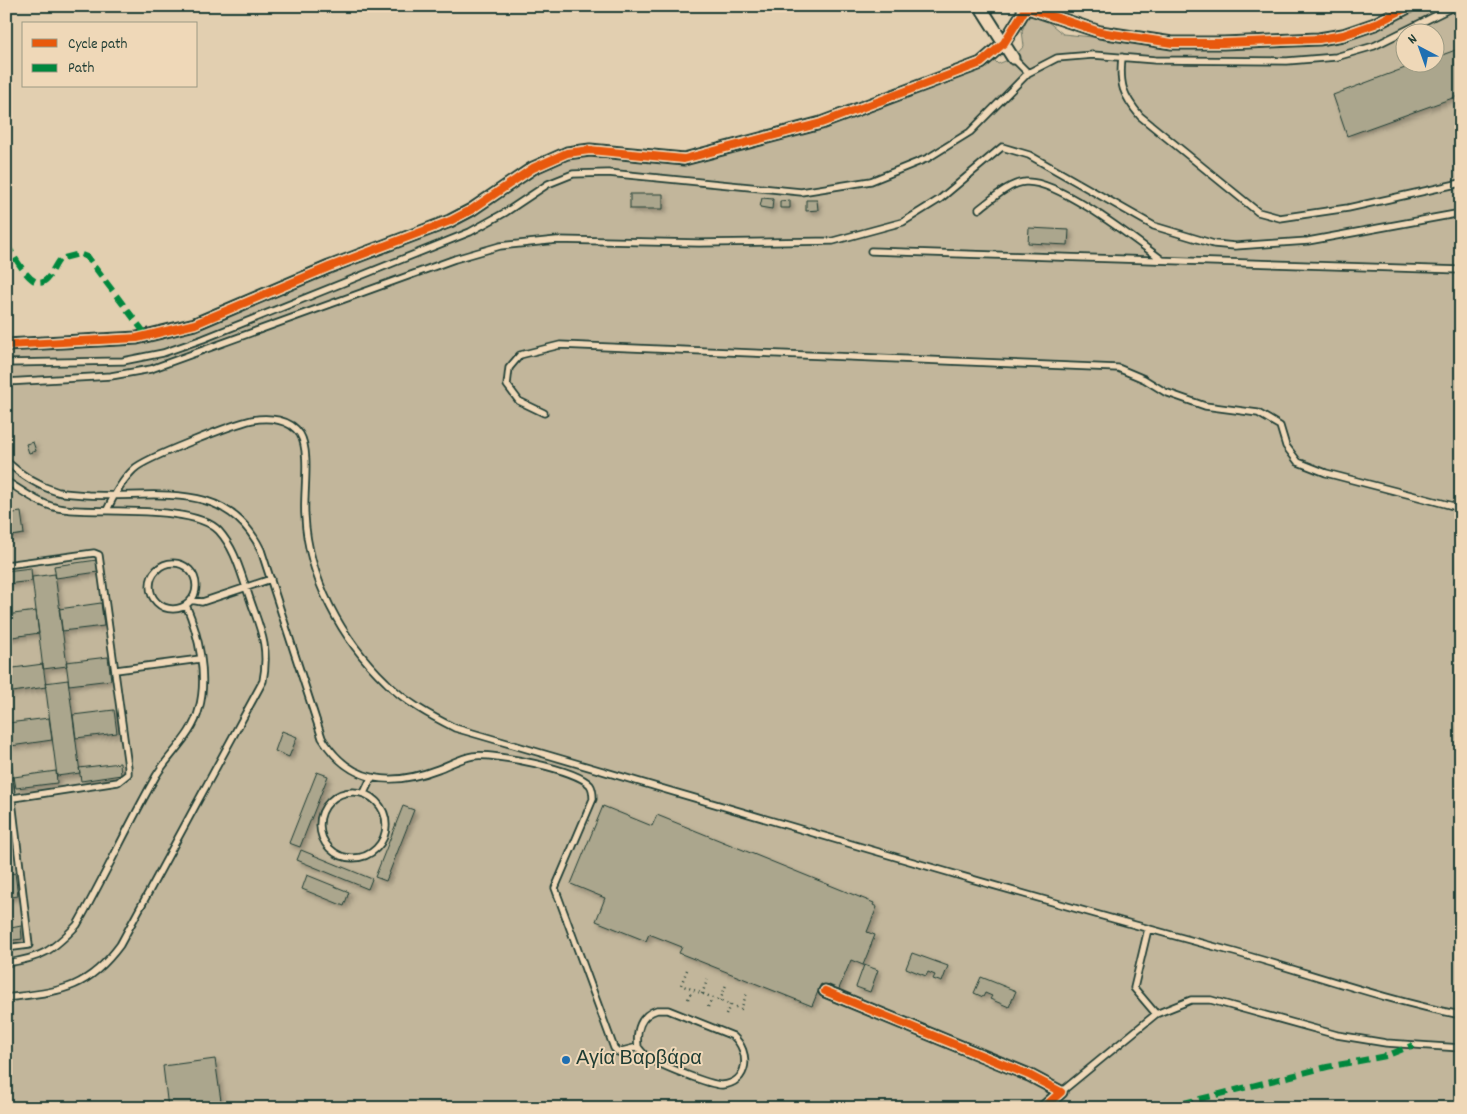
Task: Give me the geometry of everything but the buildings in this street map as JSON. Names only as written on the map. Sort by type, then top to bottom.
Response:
[{"type":"street","points":[[980,6],[1013,58]]},
{"type":"street","points":[[6,346],[137,338],[186,326],[329,267],[450,221],[548,160],[567,153],[590,150],[684,159],[821,123],[981,63],[1004,43],[1024,7],[1100,32],[1172,43],[1223,43],[1319,39],[1343,35],[1375,24],[1410,6]]},
{"type":"street","points":[[825,992],[1029,1075],[1061,1092],[1043,1108]]},
{"type":"lane","points":[[6,363],[123,361],[171,350],[470,232],[506,212],[548,184],[573,174],[608,173],[801,192],[871,181],[928,158],[970,132],[1028,73],[1057,58],[1093,55],[1154,60],[1287,61],[1336,57],[1374,46],[1455,6]]},
{"type":"lane","points":[[1013,58],[1028,73]]},
{"type":"lane","points":[[1122,58],[1120,78],[1126,98],[1140,116],[1258,212],[1280,218],[1348,208],[1461,183]]},
{"type":"lane","points":[[6,382],[112,376],[152,369],[238,340],[455,259],[500,246],[557,240],[792,243],[832,241],[868,233],[902,222],[919,213],[940,199],[1002,147],[1029,155],[1154,226],[1214,244],[1243,245],[1308,240],[1461,213]]},
{"type":"lane","points":[[979,209],[1003,192],[1023,182],[1036,182],[1079,202],[1161,260]]},
{"type":"lane","points":[[871,251],[1461,270]]},
{"type":"lane","points":[[544,413],[519,401],[507,385],[508,368],[520,355],[560,345],[1118,368],[1144,379],[1165,392],[1205,406],[1258,413],[1280,426],[1286,446],[1298,462],[1326,473],[1461,508]]},
{"type":"lane","points":[[107,510],[114,496],[134,468],[158,455],[253,420],[277,420],[290,424],[301,436],[306,449],[305,529],[310,556],[330,608],[348,638],[386,683],[430,715],[455,728],[1148,929],[1294,968],[1436,1010],[1461,1015]]},
{"type":"lane","points":[[6,460],[28,479],[60,492],[114,496],[197,496],[227,510],[254,537],[271,579],[322,738],[336,757],[348,767],[371,778],[404,780],[465,758],[483,755],[500,756],[553,769],[580,778],[590,784],[593,791],[593,799],[555,888],[614,1048],[618,1052],[623,1052],[638,1047]]},
{"type":"lane","points":[[6,481],[48,505],[64,509],[107,510],[195,518],[218,530],[234,552],[266,648],[263,681],[120,945],[94,975],[73,986],[50,992],[6,998]]},
{"type":"lane","points":[[6,565],[94,553],[99,555],[116,670],[128,774],[118,782],[13,798]]},
{"type":"lane","points":[[6,963],[40,957],[76,925],[152,782],[196,718],[203,692],[200,659],[189,602],[196,588],[194,575],[179,563],[166,564],[160,567],[152,577],[150,583],[152,596],[161,606],[168,608],[181,608],[189,602],[202,602],[246,589],[271,579]]},
{"type":"lane","points":[[116,670],[200,659]]},
{"type":"lane","points":[[6,750],[30,945],[6,948]]},
{"type":"lane","points":[[364,793],[371,778]]},
{"type":"lane","points":[[348,792],[364,793],[378,802],[382,809],[385,816],[385,832],[378,846],[372,852],[357,858],[341,856],[334,852],[323,840],[320,833],[320,817],[334,797],[348,792]]},
{"type":"lane","points":[[1148,929],[1134,988],[1156,1014]]},
{"type":"lane","points":[[1061,1092],[1156,1014],[1191,1000],[1211,1000],[1337,1035],[1386,1044],[1461,1048]]},
{"type":"lane","points":[[668,1010],[733,1036],[740,1042],[746,1057],[739,1077],[730,1083],[722,1085],[711,1084],[648,1058],[638,1047],[637,1036],[642,1020],[650,1012],[668,1010]]},
{"type":"path","points":[[687,970],[681,985],[730,1005],[741,1009],[747,993]]},
{"type":"path","points":[[702,994],[708,978]]},
{"type":"path","points":[[720,1001],[726,985]]},
{"type":"path","points":[[688,1000],[692,990]]},
{"type":"path","points":[[708,1007],[712,998]]},
{"type":"path","points":[[726,1015],[730,1005]]},
{"type":"shaded area","points":[[1417,6],[1461,6],[1461,1108],[6,1108],[6,351],[131,345],[165,338],[445,227],[549,164],[579,156],[603,155],[689,164],[863,115],[995,61],[998,64],[1013,58],[1024,46],[1022,31],[1027,18],[1033,15],[1042,17],[1063,34],[1130,41],[1270,47],[1326,44],[1363,33]]},
{"type":"marked path","points":[[6,243],[27,275],[38,282],[43,282],[48,278],[60,259],[79,254],[87,257],[147,336]]},
{"type":"marked path","points":[[1164,1108],[1327,1067],[1386,1056],[1413,1045]]},
{"type":"cycle path","points":[[1022,6],[1100,32],[1172,43],[1319,39],[1343,35],[1375,24],[1410,6]]},
{"type":"cycle path","points":[[6,345],[137,338],[195,324],[329,267],[450,221],[471,210],[533,168],[567,153],[590,150],[684,159],[821,123],[981,63],[1004,43],[1026,8]]},
{"type":"cycle path","points":[[825,991],[1029,1075],[1061,1092],[1043,1108]]},
{"type":"place","name":"Αγία Βαρβάρα","points":[[566,1060]]}]
